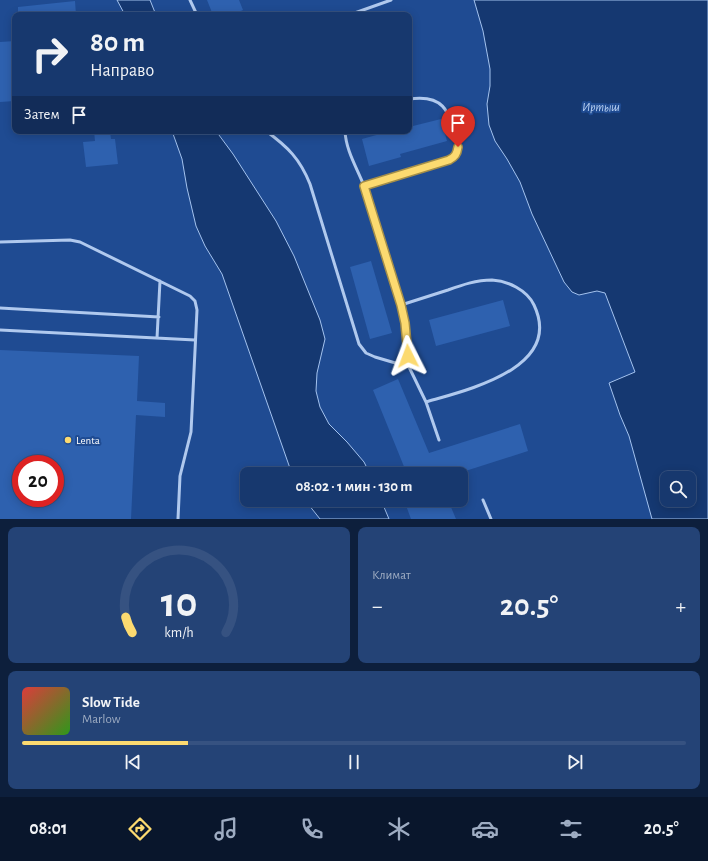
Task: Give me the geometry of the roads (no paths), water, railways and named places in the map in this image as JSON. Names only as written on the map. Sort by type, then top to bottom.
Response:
[{"type":"lane","points":[[190,0],[196,12]]},
{"type":"lane","points":[[357,12],[391,0]]},
{"type":"lane","points":[[364,186],[454,158],[458,147],[448,114],[444,107],[438,102],[429,98],[412,98]]},
{"type":"lane","points":[[270,134],[283,143],[304,169],[310,184],[359,344],[366,353],[409,367]]},
{"type":"lane","points":[[345,134],[354,164],[364,186],[401,305],[405,323],[409,367],[426,402],[439,440]]},
{"type":"lane","points":[[0,242],[70,240],[80,242],[190,296],[195,301],[197,310],[191,432],[180,476],[178,519]]},
{"type":"lane","points":[[401,305],[470,283],[493,280],[505,282],[515,286],[525,294],[533,302],[540,321],[540,331],[537,342],[532,351],[512,370],[489,382],[426,402]]},
{"type":"lane","points":[[157,338],[160,281]]},
{"type":"lane","points":[[0,308],[159,316]]},
{"type":"lane","points":[[0,330],[196,340]]},
{"type":"lane","points":[[483,500],[491,519]]},
{"type":"water","points":[[117,0],[150,0],[155,12],[123,12]]},
{"type":"water","name":"Иртыш","points":[[474,0],[708,0],[708,519],[652,519],[629,436],[609,383],[635,372],[605,293],[597,291],[579,295],[572,292],[564,282],[532,214],[520,182],[495,141],[489,125],[487,104],[490,86],[490,69],[483,31]]},
{"type":"water","points":[[173,134],[218,134],[233,154],[276,221],[294,256],[320,320],[325,339],[317,373],[316,391],[320,407],[329,424],[347,442],[366,467],[290,467],[222,274],[205,246],[196,226],[182,159]]},
{"type":"water","points":[[311,507],[384,507],[389,519],[320,519]]},
{"type":"place","name":"Lenta","points":[[68,440]]}]
